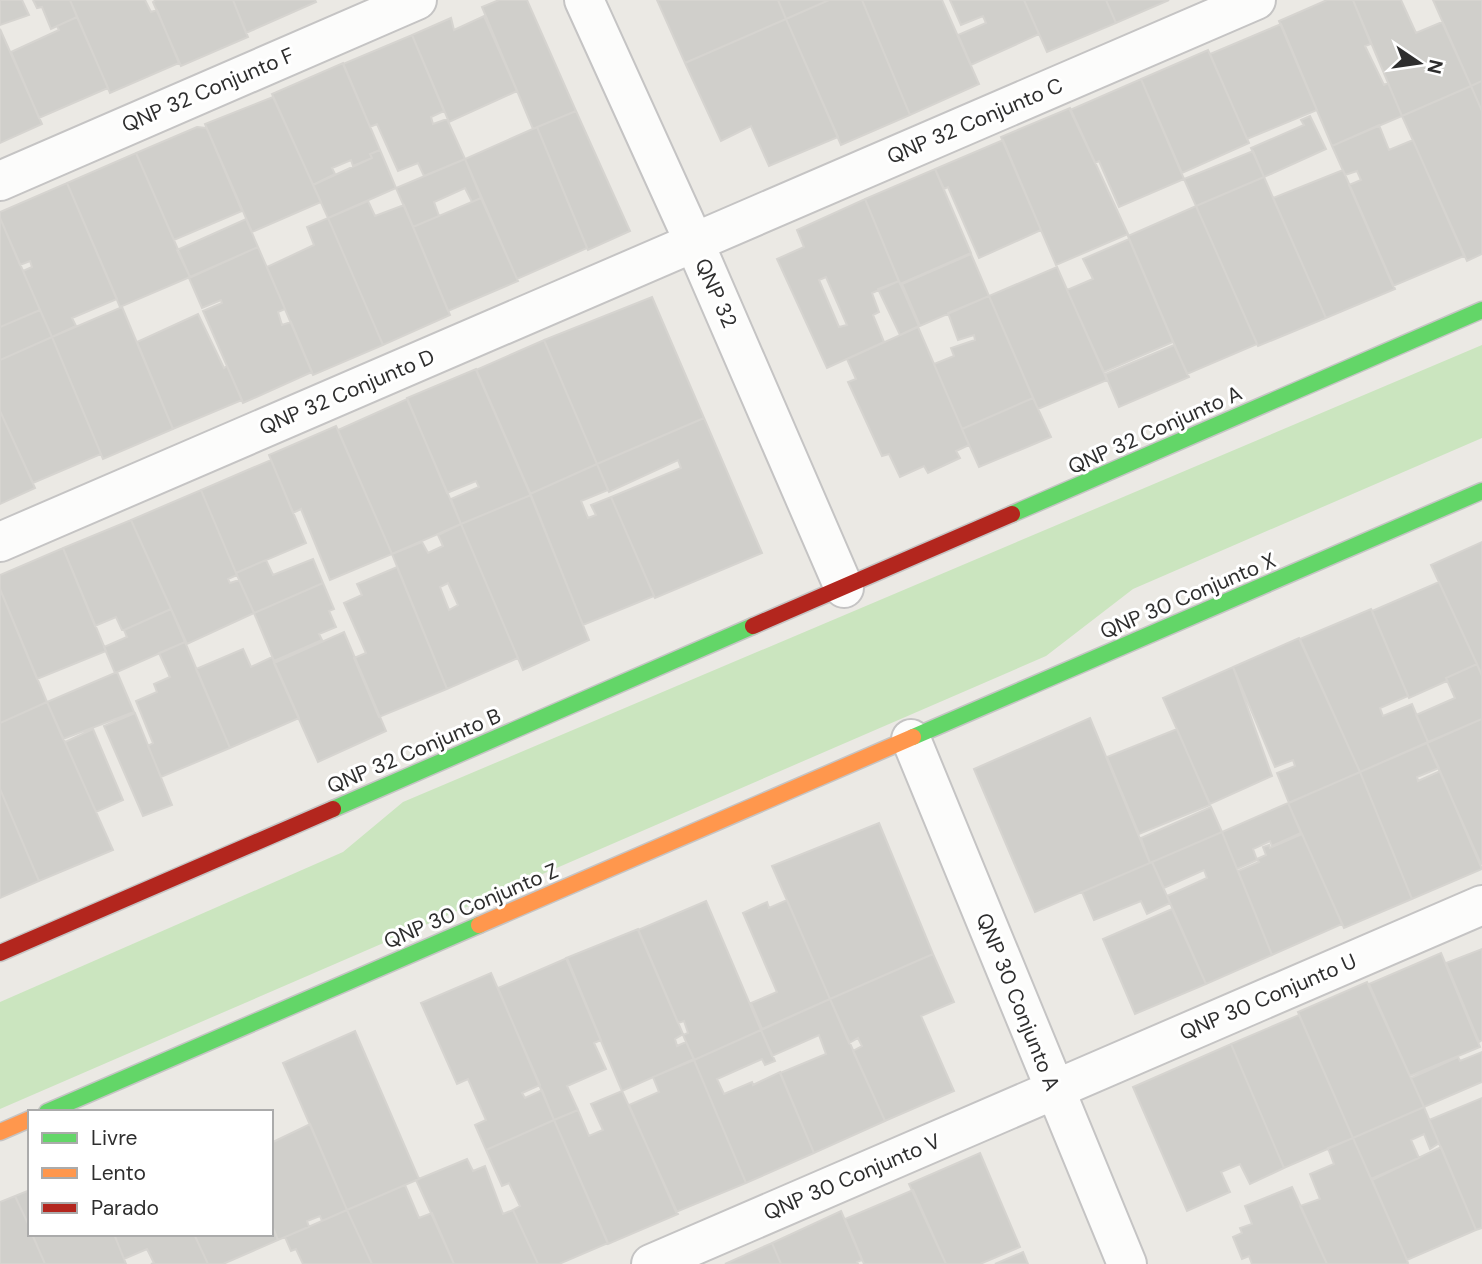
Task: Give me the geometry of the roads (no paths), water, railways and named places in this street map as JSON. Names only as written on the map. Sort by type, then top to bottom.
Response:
[{"type":"street","name":"QNP 32 Conjunto F","points":[[0,181],[417,0]]},
{"type":"street","name":"QNP 32","points":[[584,0],[694,242],[844,588]]},
{"type":"street","name":"QNP 32 Conjunto C","points":[[694,242],[1256,0]]},
{"type":"street","name":"QNP 32 Conjunto D","points":[[0,542],[694,242]]},
{"type":"street","name":"QNP 32 Conjunto A","points":[[844,588],[1482,310]]},
{"type":"street","name":"QNP 30 Conjunto X","points":[[911,739],[1482,491]]},
{"type":"street","name":"QNP 32 Conjunto B","points":[[0,953],[844,588]]},
{"type":"street","name":"QNP 30 Conjunto A","points":[[911,739],[1127,1264]]},
{"type":"street","name":"QNP 30 Conjunto Z","points":[[52,1110],[911,739]]},
{"type":"street","name":"QNP 30 Conjunto U","points":[[1054,1090],[1482,905]]},
{"type":"street","name":"QNP 30 Conjunto V","points":[[651,1264],[1054,1090]]},
{"type":"street","points":[[0,1132],[28,1120]]}]
